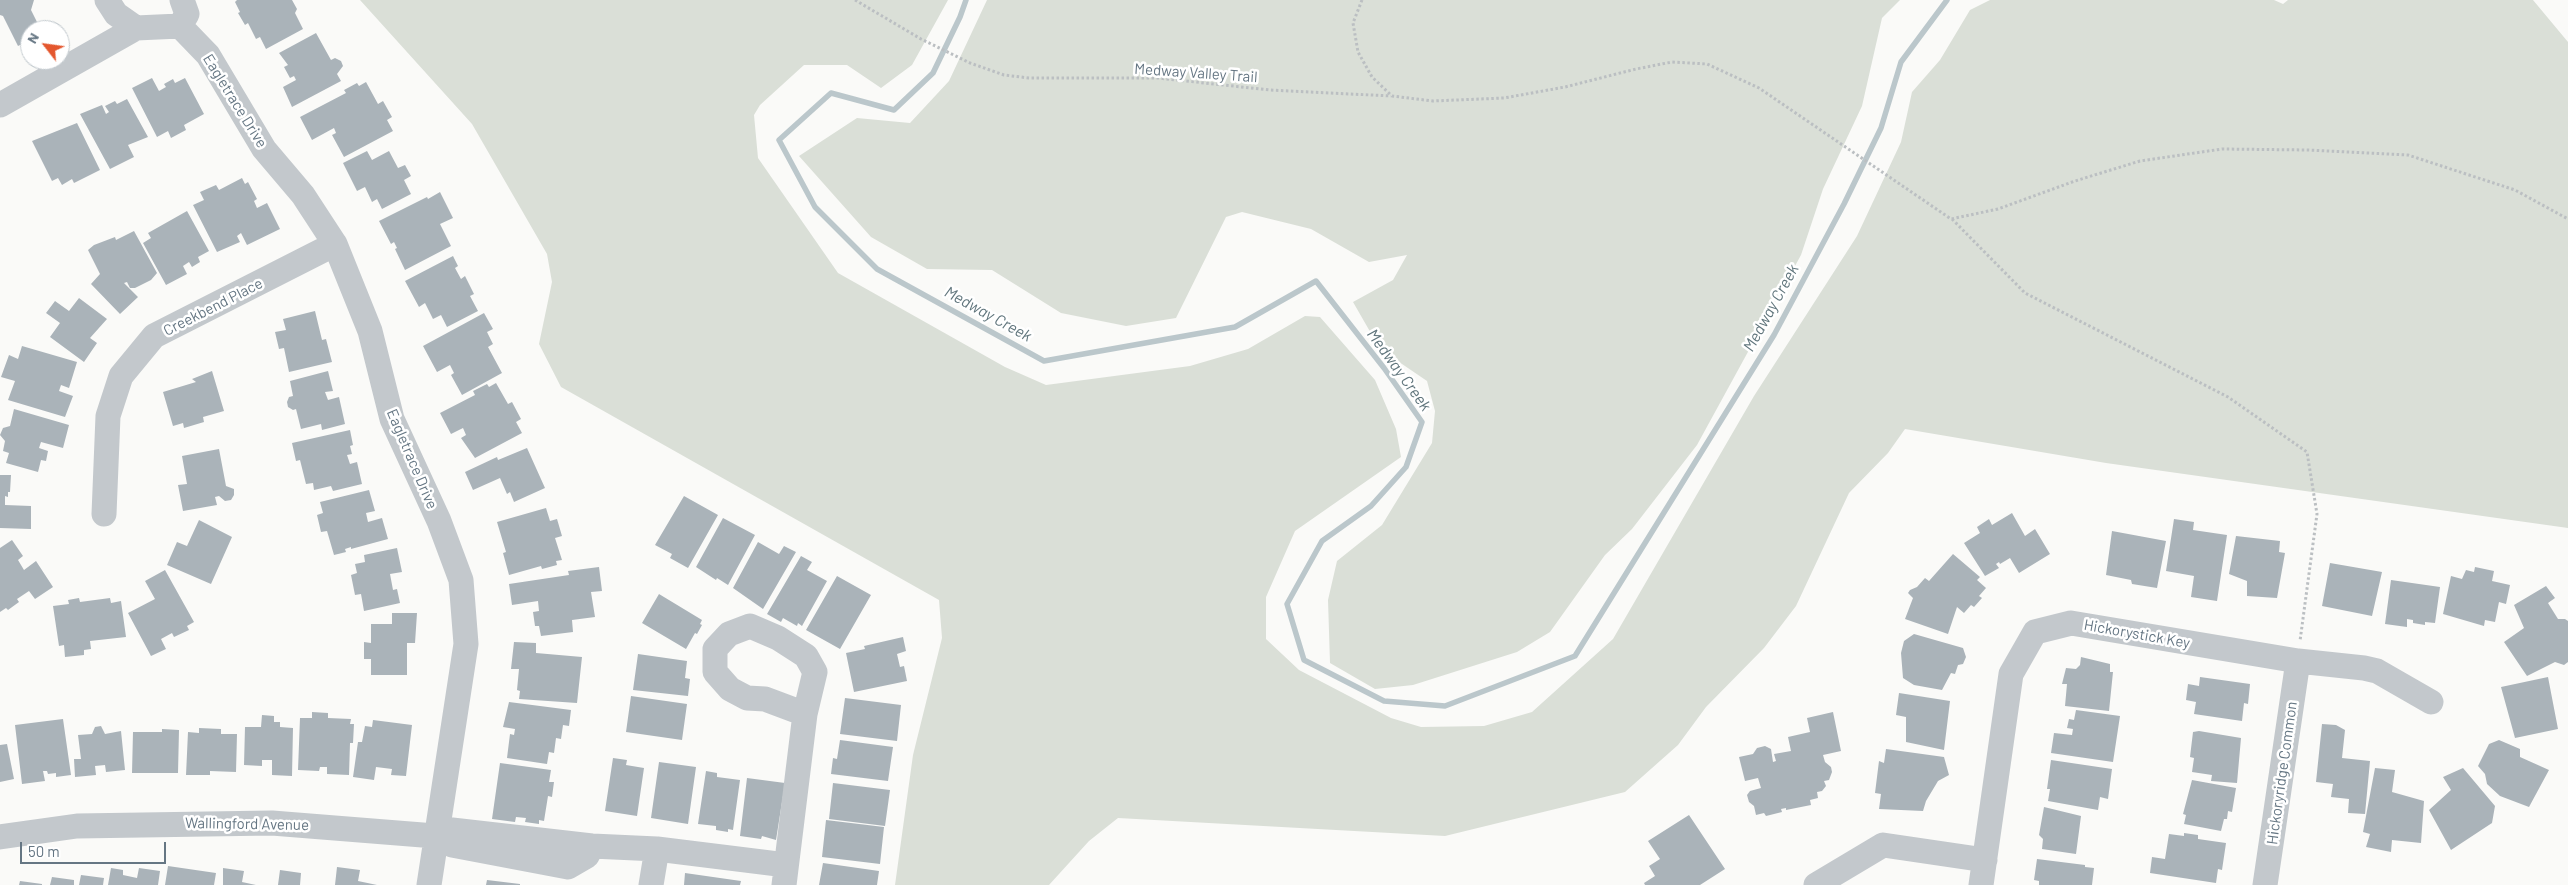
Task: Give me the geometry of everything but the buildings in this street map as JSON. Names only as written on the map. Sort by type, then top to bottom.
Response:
[{"type":"street","points":[[107,0],[116,14],[136,28]]},
{"type":"street","points":[[0,105],[136,28],[180,26],[187,14],[182,0]]},
{"type":"street","name":"Eagletrace Drive","points":[[180,26],[208,55],[264,149],[303,195],[335,244],[370,332],[392,419],[438,521],[460,580],[466,644],[435,836],[429,885]]},
{"type":"street","name":"Creekbend Place","points":[[104,514],[108,416],[121,376],[154,336],[335,244]]},
{"type":"street","name":"Hickorystick Key","points":[[1981,885],[2011,674],[2034,632],[2070,623],[2298,661],[2364,668],[2377,671],[2431,702]]},
{"type":"street","name":"Hickoryridge Common","points":[[2265,885],[2298,661]]},
{"type":"street","points":[[651,885],[657,849],[785,875],[804,714]]},
{"type":"street","name":"Wallingford Avenue","points":[[0,837],[77,826],[272,823],[435,836],[452,845],[568,867],[587,856],[592,846],[657,849]]},
{"type":"street","points":[[1816,885],[1883,845],[1985,860]]},
{"type":"path","name":"Medway Valley Trail","points":[[855,0],[921,39],[970,63],[1004,75],[1029,78],[1158,78],[1270,90],[1392,96],[1433,101],[1504,98],[1566,87],[1672,62],[1707,64],[1759,88],[1951,219],[2025,293],[2228,397],[2307,452],[2317,514],[2298,661]]},
{"type":"path","points":[[1362,0],[1353,23],[1358,52],[1372,77],[1392,96]]},
{"type":"path","points":[[1951,219],[1998,209],[2075,181],[2140,161],[2232,149],[2308,150],[2408,155],[2515,190],[2568,219]]},
{"type":"shaded area","points":[[360,0],[948,0],[912,65],[881,88],[847,65],[804,65],[760,105],[754,115],[758,158],[838,273],[1005,367],[1046,385],[1190,366],[1248,349],[1305,316],[1320,317],[1375,380],[1396,429],[1401,457],[1295,531],[1266,597],[1266,639],[1299,670],[1391,718],[1421,727],[1484,726],[1532,712],[1613,639],[1754,396],[1857,236],[1901,142],[1912,92],[1940,60],[1970,10],[1990,0],[2274,0],[2283,4],[2288,0],[2533,0],[2568,42],[2568,528],[2106,463],[1905,429],[1888,453],[1849,493],[1796,606],[1764,648],[1706,707],[1678,745],[1625,792],[1445,836],[1118,818],[1089,841],[1049,885],[895,885],[913,755],[942,638],[939,600],[561,387],[539,344],[552,282],[547,254],[472,124]]},
{"type":"shaded area","points":[[987,0],[1900,0],[1882,18],[1862,106],[1823,189],[1801,255],[1697,445],[1632,529],[1605,555],[1550,632],[1517,652],[1413,685],[1375,689],[1330,663],[1328,600],[1337,561],[1382,525],[1432,443],[1435,411],[1427,381],[1380,349],[1353,302],[1393,280],[1407,255],[1369,262],[1311,229],[1242,212],[1226,217],[1176,318],[1126,326],[1061,313],[992,270],[927,269],[871,237],[799,156],[857,118],[910,123],[949,81]]},
{"type":"waterway","name":"Medway Creek","points":[[966,0],[960,17],[933,73],[894,110],[831,93],[779,140],[815,207],[877,269],[1044,361],[1235,327],[1316,281],[1384,368],[1422,422],[1406,467],[1371,506],[1322,541],[1287,604],[1304,660],[1384,701],[1445,706],[1575,656],[1774,335],[1844,204],[1881,128],[1901,62],[1947,0]]}]
